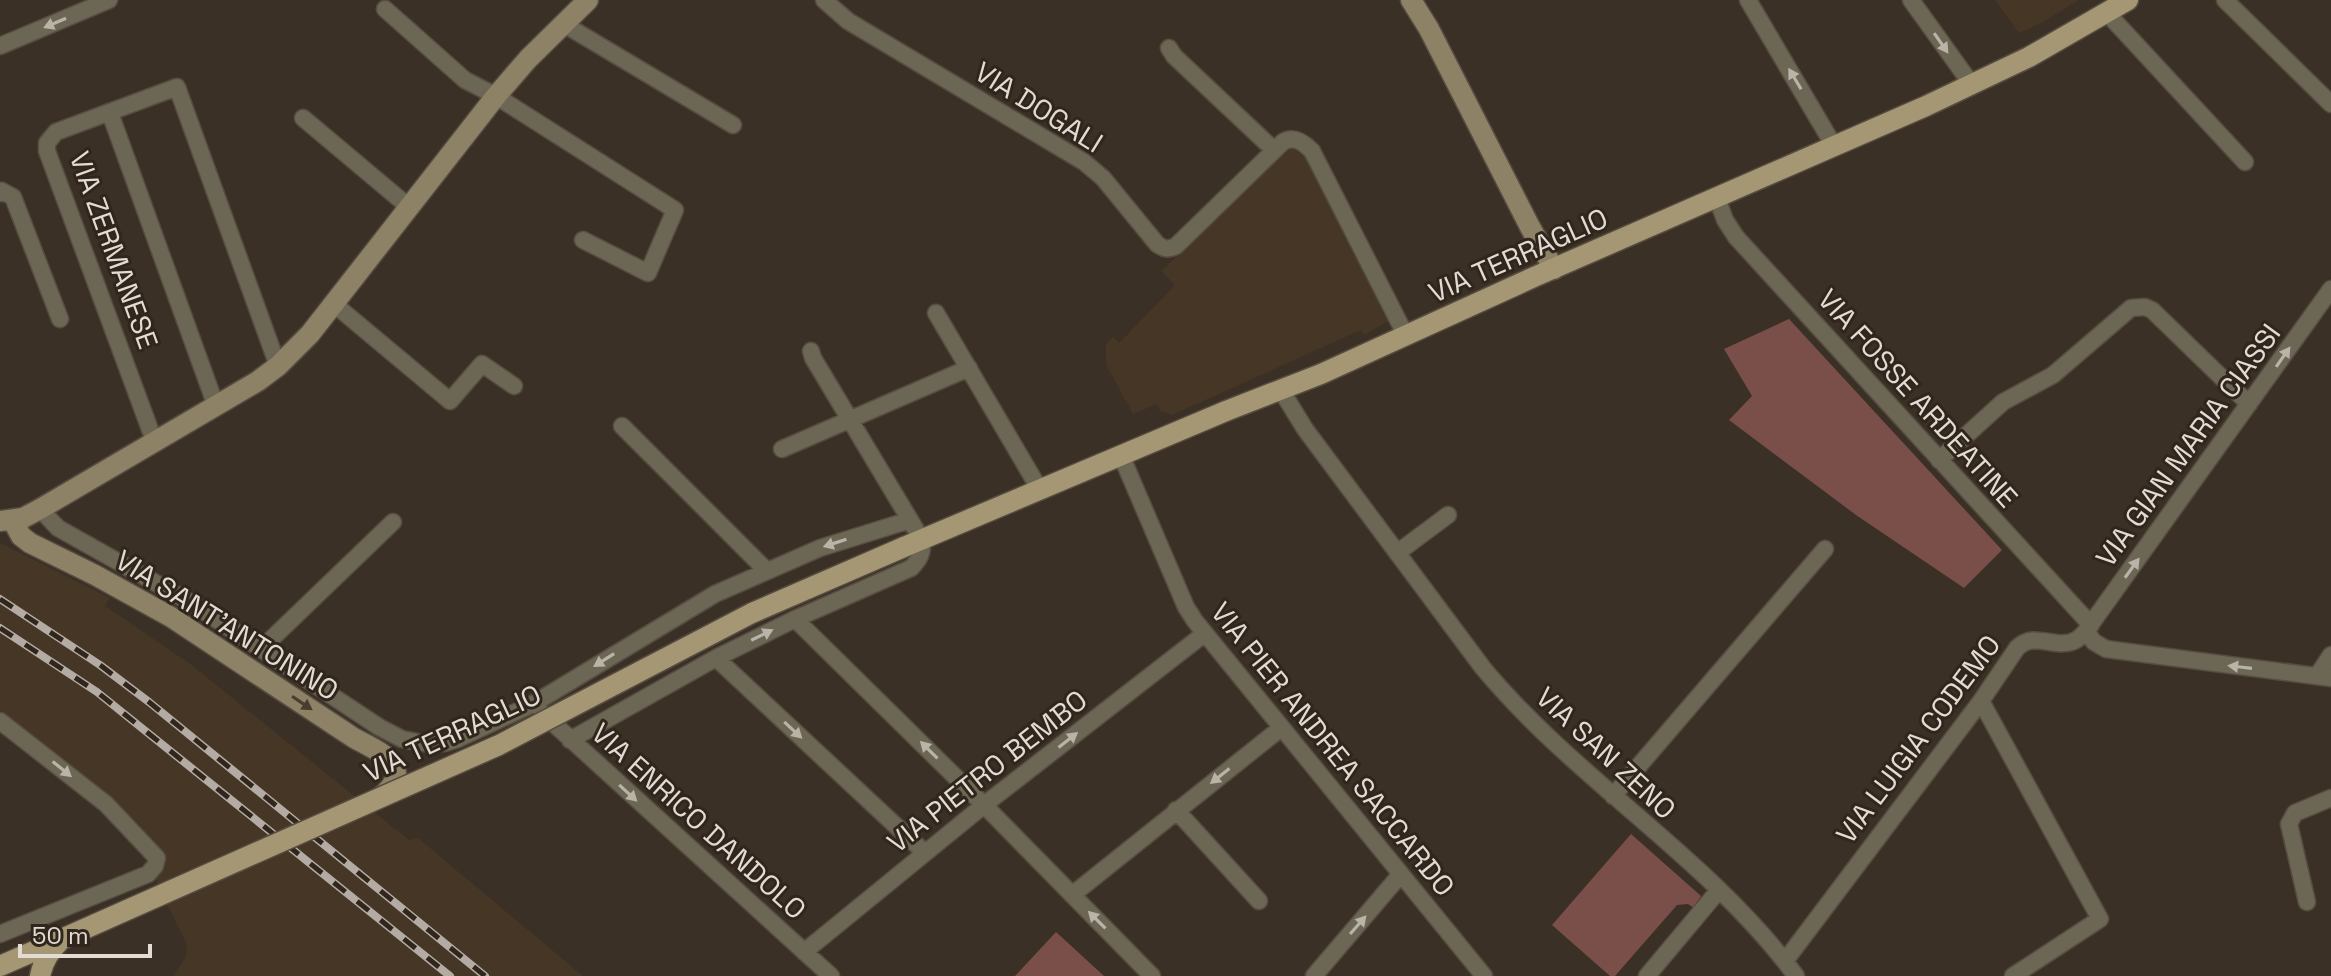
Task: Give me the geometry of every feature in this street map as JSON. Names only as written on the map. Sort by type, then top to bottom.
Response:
[{"type":"main road","name":"VIA TERRAGLIO","points":[[0,966],[540,725],[752,613],[1406,336],[1972,85],[2029,57],[2128,0]]},
{"type":"main road","points":[[40,976],[43,962],[51,949],[64,938]]},
{"type":"street","points":[[0,46],[109,0]]},
{"type":"street","name":"VIA DOGALI","points":[[824,0],[848,21],[1084,162],[1103,178],[1163,248],[1176,246],[1274,150]]},
{"type":"street","points":[[1411,0],[1554,269]]},
{"type":"street","points":[[1748,0],[1834,146]]},
{"type":"street","points":[[1911,0],[1972,85]]},
{"type":"street","points":[[2225,0],[2331,104]]},
{"type":"street","points":[[6,521],[40,509],[155,443],[278,366],[310,334],[496,96],[581,2]]},
{"type":"street","points":[[385,9],[465,80],[496,96],[675,210],[648,273],[583,240]]},
{"type":"street","points":[[2107,13],[2245,162]]},
{"type":"street","points":[[562,23],[733,125]]},
{"type":"street","points":[[1169,48],[1274,150],[1287,139],[1292,139],[1312,151],[1406,336]]},
{"type":"street","name":"VIA ZERMANESE","points":[[155,443],[47,151],[47,143],[56,132],[177,87],[278,366]]},
{"type":"street","name":"VIA ZERMANESE","points":[[110,113],[216,406]]},
{"type":"street","points":[[303,118],[409,207]]},
{"type":"street","points":[[0,193],[2,191],[13,197],[60,319]]},
{"type":"street","name":"VIA FOSSE ARDEATINE","points":[[1717,198],[1725,220],[1736,237],[2089,628]]},
{"type":"street","name":"VIA GIAN MARIA CIASSI","points":[[2089,628],[2331,289]]},
{"type":"street","points":[[334,304],[450,401],[482,364],[514,386]]},
{"type":"street","points":[[1939,460],[2003,402],[2053,375],[2131,308],[2152,310],[2249,404]]},
{"type":"street","points":[[936,313],[1040,490]]},
{"type":"street","points":[[811,351],[910,520],[913,544]]},
{"type":"street","points":[[782,449],[969,368]]},
{"type":"street","name":"VIA SAN ZENO","points":[[1281,390],[1294,414],[1506,696],[1719,890],[1796,976]]},
{"type":"street","points":[[622,426],[767,571]]},
{"type":"street","name":"VIA PIER ANDREA SACCARDO","points":[[1121,455],[1186,607],[1204,634],[1484,976]]},
{"type":"street","name":"VIA TERRAGLIO","points":[[40,509],[58,528],[193,604],[379,727],[402,739],[422,743],[445,743],[458,739],[533,704],[715,594],[820,548],[910,520]]},
{"type":"street","points":[[1397,553],[1448,515]]},
{"type":"street","name":"VIA SANT'ANTONINO","points":[[6,521],[21,536],[42,549],[171,617],[354,738],[380,751],[391,760],[395,775],[382,796]]},
{"type":"street","points":[[262,648],[393,522]]},
{"type":"street","name":"VIA TERRAGLIO","points":[[570,740],[716,658],[911,568],[919,561],[923,551],[913,544]]},
{"type":"street","points":[[1613,796],[1825,549]]},
{"type":"street","points":[[795,619],[1152,976]]},
{"type":"street","points":[[2089,628],[2094,642],[2106,649],[2324,677],[2331,655]]},
{"type":"street","name":"VIA LUIGIA CODEMO","points":[[1785,961],[2023,642],[2039,640],[2062,644],[2075,641],[2089,628]]},
{"type":"street","name":"VIA PIETRO BEMBO","points":[[804,952],[924,852],[1204,634]]},
{"type":"street","points":[[716,658],[924,852]]},
{"type":"street","points":[[1981,701],[2100,919],[2013,976]]},
{"type":"street","name":"VIA ENRICO DANDOLO","points":[[533,704],[831,976]]},
{"type":"street","points":[[0,721],[106,804],[157,858],[148,874],[0,934]]},
{"type":"street","points":[[1072,895],[1281,728]]},
{"type":"street","points":[[2307,902],[2289,824],[2295,813],[2331,798]]},
{"type":"street","points":[[1176,810],[1259,901]]},
{"type":"street","points":[[1314,976],[1401,874]]},
{"type":"street","points":[[1647,976],[1719,890]]},
{"type":"shaded area","points":[[1995,0],[2079,0],[2019,33]]},
{"type":"shaded area","points":[[1291,148],[1305,156],[1389,321],[1364,335],[1361,330],[1172,415],[1161,411],[1157,404],[1133,414],[1106,365],[1106,344],[1113,337],[1119,343],[1175,285],[1161,271]]},
{"type":"shaded area","points":[[1789,319],[2002,550],[1964,588],[1856,515],[1729,420],[1752,396],[1724,349]]},
{"type":"shaded area","points":[[0,543],[110,598],[105,606],[189,663],[409,840],[418,838],[583,976],[174,976],[186,956],[187,944],[159,888],[139,824],[63,763],[0,727]]},
{"type":"shaded area","points":[[1631,834],[1701,896],[1694,908],[1688,904],[1677,905],[1615,976],[1610,976],[1552,925]]},
{"type":"shaded area","points":[[1056,932],[1104,976],[1015,976]]},
{"type":"railway","points":[[0,599],[100,665],[149,702],[485,976]]},
{"type":"railway","points":[[0,628],[97,692],[450,976]]}]
